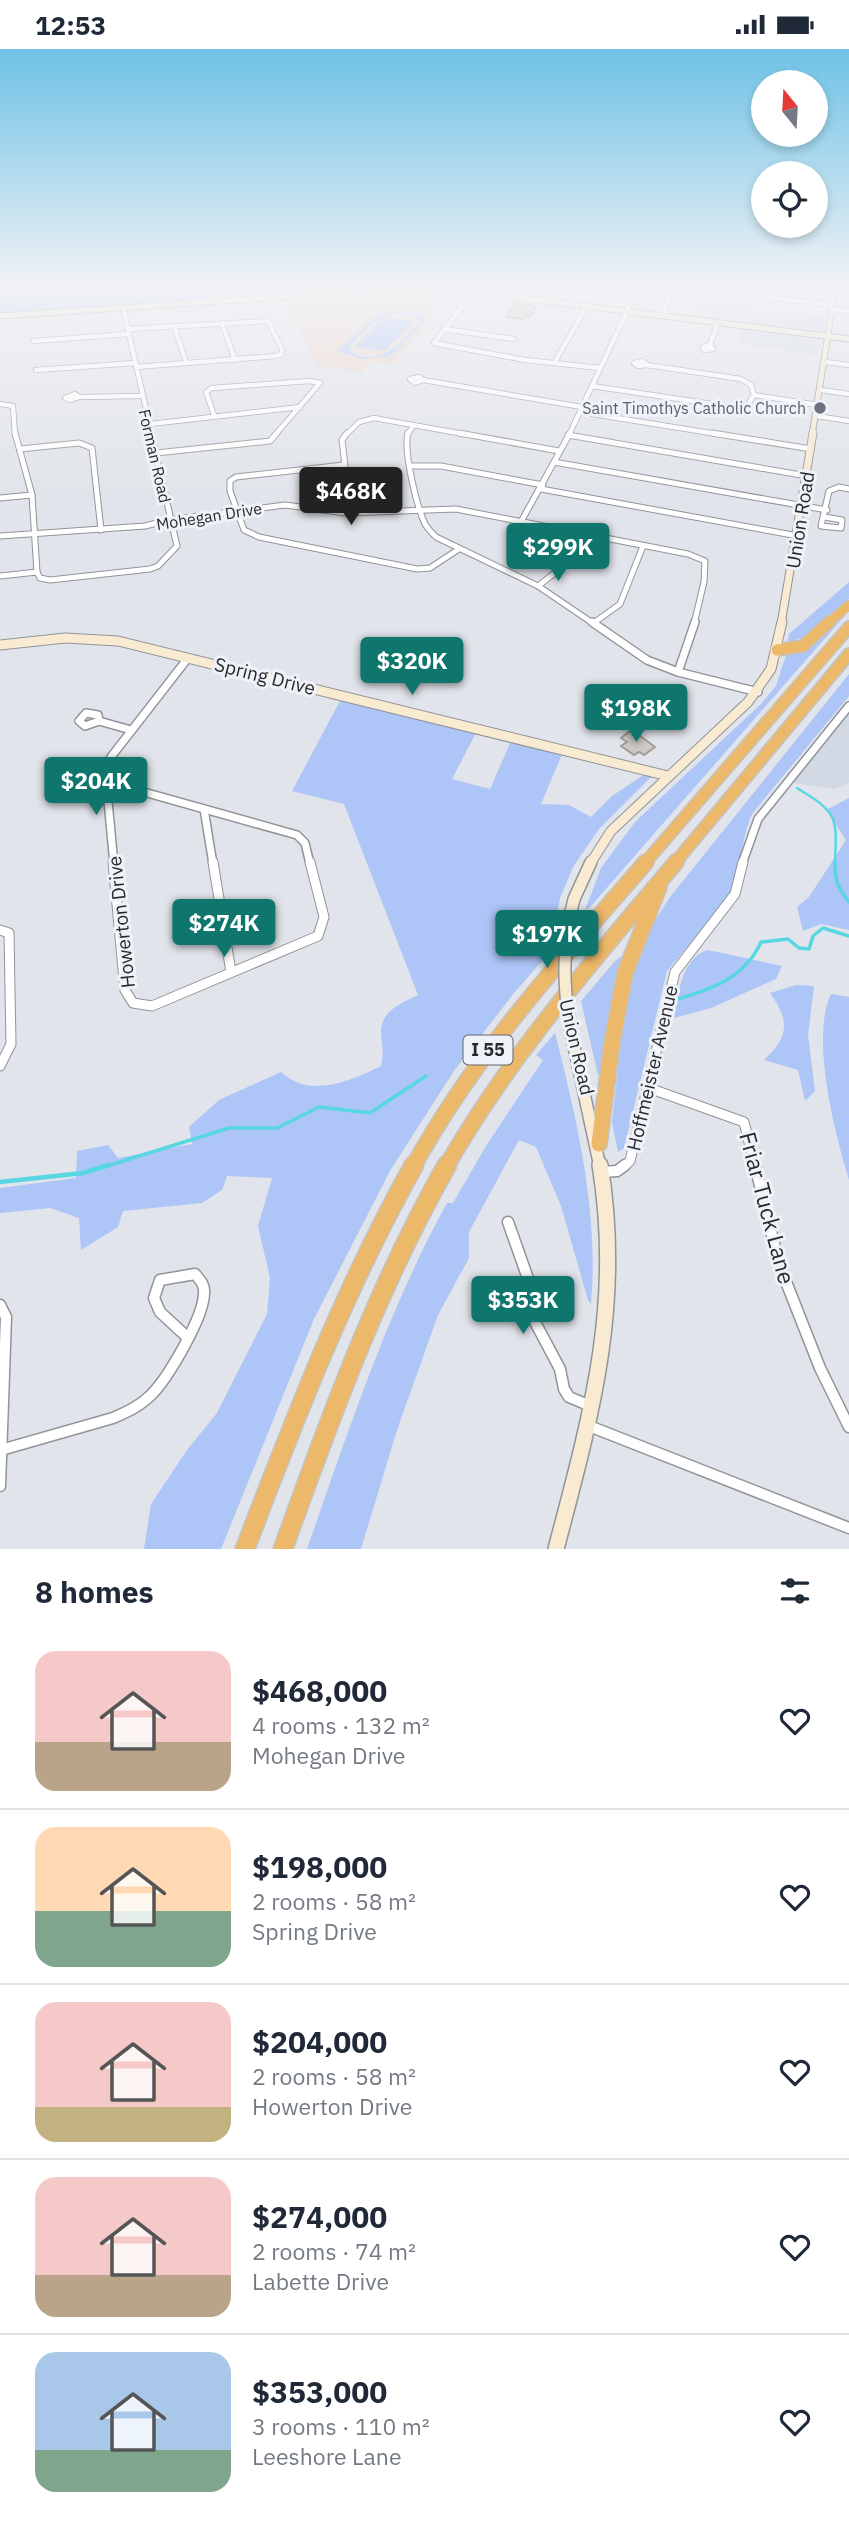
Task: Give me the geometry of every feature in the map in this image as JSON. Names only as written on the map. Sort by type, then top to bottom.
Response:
[{"type":"highway","points":[[777,650],[803,646],[849,605]]},
{"type":"highway","name":"I 55","points":[[245,1549],[335,1322],[394,1200],[453,1100],[482,1058],[543,981],[849,627]]},
{"type":"highway","name":"I 55","points":[[283,1549],[360,1343],[390,1275],[441,1174],[477,1114],[528,1040],[849,655]]},
{"type":"highway","points":[[599,1144],[612,1043],[625,973],[664,876]]},
{"type":"main road","name":"Union Road","points":[[556,1549],[589,1426],[607,1314],[608,1261],[599,1144],[565,1004],[563,968],[568,923],[585,871],[611,831],[758,692],[770,670],[777,650],[826,354]]},
{"type":"main road","name":"Spring Drive","points":[[0,645],[92,637],[146,647],[668,776]]},
{"type":"street","name":"Forman Road","points":[[37,572],[40,578],[50,580],[150,569],[165,559],[177,546],[133,354]]},
{"type":"street","points":[[183,354],[186,362]]},
{"type":"street","points":[[233,354],[235,360]]},
{"type":"street","points":[[36,370],[235,360],[282,354]]},
{"type":"street","points":[[493,354],[600,368]]},
{"type":"street","points":[[555,362],[559,354]]},
{"type":"street","points":[[522,520],[542,487],[607,354]]},
{"type":"street","points":[[825,362],[849,365]]},
{"type":"street","points":[[592,386],[732,407],[747,406],[754,394],[749,381],[647,365]]},
{"type":"street","points":[[423,380],[811,449]]},
{"type":"street","points":[[156,453],[270,441],[320,386],[318,381],[212,388],[206,392],[214,415]]},
{"type":"street","points":[[821,390],[849,394]]},
{"type":"street","points":[[754,394],[818,405]]},
{"type":"street","points":[[79,397],[141,395]]},
{"type":"street","points":[[0,404],[13,406],[15,436],[32,495],[37,572],[0,576]]},
{"type":"street","points":[[150,424],[301,407]]},
{"type":"street","points":[[817,416],[849,421]]},
{"type":"street","points":[[346,513],[349,500],[342,440],[356,422],[371,418],[559,451]]},
{"type":"street","points":[[414,425],[407,435],[405,446],[420,509],[426,526],[436,537],[538,586],[648,660],[678,672],[758,692]]},
{"type":"street","points":[[568,435],[807,476]]},
{"type":"street","points":[[20,449],[79,443],[92,448],[102,530]]},
{"type":"street","points":[[554,462],[827,510]]},
{"type":"street","points":[[344,465],[242,475],[230,481],[244,530],[259,537],[417,569],[430,568],[459,549]]},
{"type":"street","points":[[411,466],[440,466],[797,536]]},
{"type":"street","points":[[825,517],[829,491],[839,487],[849,488]]},
{"type":"street","points":[[0,498],[32,495]]},
{"type":"street","name":"Mohegan Drive","points":[[0,536],[145,526],[169,520],[298,505],[346,513],[456,509],[522,520],[688,554],[705,561],[705,584],[685,659],[678,672]]},
{"type":"street","points":[[538,586],[561,569],[576,533]]},
{"type":"street","points":[[594,622],[620,604],[643,546]]},
{"type":"street","name":"Howerton Drive","points":[[188,657],[131,730],[105,769],[125,990],[133,1003],[152,1006],[231,972]]},
{"type":"street","name":"Hoffmeister Avenue","points":[[602,1172],[617,1171],[630,1161],[675,972],[735,894],[745,852],[758,819],[849,706]]},
{"type":"street","points":[[99,721],[131,730]]},
{"type":"street","points":[[108,782],[297,835],[305,843],[324,917],[318,936],[231,972],[204,809]]},
{"type":"street","points":[[0,930],[9,933],[11,1030],[11,1044],[1,1065]]},
{"type":"street","name":"Friar Tuck Lane","points":[[646,1087],[744,1122],[779,1264],[820,1368],[849,1427]]},
{"type":"street","points":[[508,1223],[531,1287],[535,1322],[560,1369],[564,1389],[569,1397],[593,1407]]},
{"type":"street","points":[[1,1450],[120,1414],[143,1402],[164,1381],[187,1337],[206,1296],[204,1281],[195,1274],[160,1280],[152,1300],[155,1307],[187,1337]]},
{"type":"street","points":[[0,1305],[6,1317],[0,1486]]},
{"type":"street","points":[[589,1426],[849,1528]]},
{"type":"shaded area","points":[[311,354],[402,354],[393,365],[371,361],[362,372],[317,366]]},
{"type":"shaded area","points":[[347,354],[370,357],[393,354],[388,357],[363,359]]},
{"type":"shaded area","points":[[849,582],[849,599],[802,639],[797,639],[795,644],[787,644],[789,634]]},
{"type":"shaded area","points":[[848,612],[585,910],[601,868],[635,822],[761,704],[776,686],[786,655],[803,650]]},
{"type":"shaded area","points":[[849,674],[849,696],[752,814],[727,899],[667,971],[624,1148],[618,1152],[612,1122],[626,994],[638,953],[670,897]]},
{"type":"shaded area","points":[[341,699],[477,731],[452,779],[490,789],[512,739],[563,752],[541,804],[569,805],[591,817],[612,796],[648,772],[652,776],[599,829],[573,867],[560,898],[550,952],[514,993],[454,1071],[391,1169],[314,1319],[221,1549],[144,1549],[151,1504],[187,1450],[217,1413],[267,1314],[270,1278],[258,1226],[272,1178],[227,1176],[222,1190],[202,1203],[123,1211],[118,1227],[81,1250],[79,1218],[50,1208],[0,1213],[0,1188],[76,1178],[77,1151],[108,1145],[118,1158],[192,1144],[189,1127],[219,1100],[281,1072],[304,1085],[317,1086],[344,1082],[381,1066],[381,1032],[385,1018],[394,1008],[418,995],[344,804],[292,791]]},
{"type":"shaded area","points":[[849,713],[849,783],[835,789],[793,783]]},
{"type":"shaded area","points":[[849,798],[849,930],[821,924],[803,931],[797,907],[809,897],[846,840],[826,810]]},
{"type":"shaded area","points":[[708,950],[782,966],[776,979],[711,1008],[674,1018],[679,988],[686,969],[699,954]]},
{"type":"shaded area","points":[[627,953],[603,1070],[598,1075],[581,1001],[616,960]]},
{"type":"shaded area","points":[[796,985],[814,986],[808,1035],[815,1091],[805,1101],[798,1070],[764,1060],[778,1044],[784,1028],[781,1012],[770,993]]},
{"type":"shaded area","points":[[831,994],[849,997],[849,1180],[837,1138],[824,1060],[825,1013]]},
{"type":"shaded area","points":[[555,1033],[578,1133],[589,1201],[593,1270],[591,1304],[561,1206],[536,1147],[519,1140],[469,1232],[469,1258],[438,1315],[397,1430],[361,1549],[307,1549],[370,1373],[425,1244],[447,1203],[453,1203],[486,1146],[543,1060],[536,1055]]},
{"type":"building","points":[[631,730],[655,747],[644,755],[639,752],[634,755],[621,746],[627,742],[621,738]]},
{"type":"waterway","points":[[797,788],[821,804],[832,817],[836,835],[835,864]]},
{"type":"waterway","points":[[835,864],[838,883],[849,902]]},
{"type":"waterway","points":[[674,1000],[713,987],[736,974],[746,965],[761,942],[788,939],[799,948],[809,949],[813,936],[823,928],[849,936]]},
{"type":"waterway","points":[[104,1167],[229,1128],[277,1128],[319,1107],[370,1113],[426,1076]]},
{"type":"waterway","points":[[0,1182],[83,1173],[109,1165]]},
{"type":"place","name":"Saint Timothys Catholic Church","points":[[820,408]]}]
